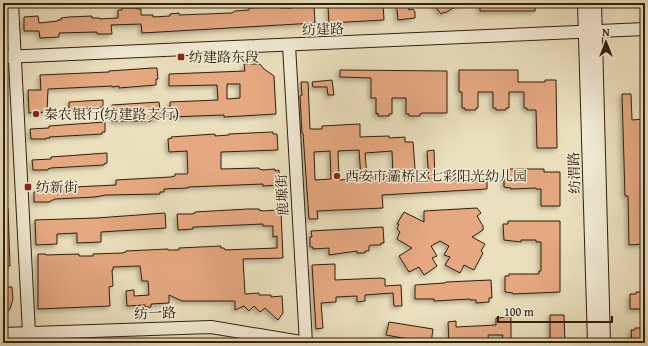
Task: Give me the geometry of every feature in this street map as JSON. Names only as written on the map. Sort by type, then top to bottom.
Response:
[{"type":"street","points":[[12,3],[8,56],[30,338]]},
{"type":"street","name":"纺渭路","points":[[584,3],[591,32],[604,343]]},
{"type":"street","name":"纺渭路","points":[[594,343],[591,32],[595,3]]},
{"type":"street","name":"纺建路","points":[[8,56],[645,29]]},
{"type":"street","name":"鹿塬街","points":[[289,45],[306,343]]},
{"type":"street","name":"纺一路","points":[[3,334],[30,338],[211,327],[306,343]]},
{"type":"building","points":[[350,3],[350,5],[362,3],[383,4],[384,20],[329,23],[328,6]]},
{"type":"building","points":[[433,3],[461,3],[441,14]]},
{"type":"building","points":[[480,3],[535,3],[535,11],[480,11]]},
{"type":"building","points":[[308,5],[308,7],[314,7],[315,23],[142,33],[141,24],[111,25],[112,34],[97,34],[97,32],[59,33],[59,37],[40,38],[39,31],[24,31],[24,17],[38,16],[39,23],[58,21],[61,20],[61,18],[69,17],[92,16],[92,18],[100,19],[118,18],[118,10],[122,10],[122,8],[141,9],[141,15],[153,15],[153,17],[170,16],[170,14],[179,13],[179,15],[232,13],[235,11],[249,10],[249,8],[292,8],[292,6]]},
{"type":"building","points":[[395,6],[409,6],[409,10],[413,9],[415,12],[415,18],[398,20]]},
{"type":"building","points":[[244,64],[260,64],[274,76],[276,114],[224,117],[224,115],[170,117],[170,102],[218,100],[217,85],[169,86],[169,74],[245,71]],"holes":[[[227,84],[240,84],[240,98],[227,99]]]},
{"type":"building","points":[[157,68],[158,79],[156,79],[156,85],[119,88],[119,86],[112,86],[48,89],[47,112],[29,113],[28,90],[41,90],[40,75]]},
{"type":"building","points":[[340,70],[447,71],[447,113],[422,113],[420,116],[409,116],[409,114],[406,114],[406,98],[392,98],[392,114],[389,114],[389,116],[378,116],[378,113],[376,114],[376,98],[371,98],[371,78],[340,77]]},
{"type":"building","points":[[459,70],[518,70],[518,82],[545,82],[545,80],[556,80],[557,148],[537,148],[536,110],[527,110],[527,108],[524,108],[524,92],[509,92],[509,108],[506,108],[506,110],[496,110],[496,108],[493,108],[493,92],[478,92],[478,108],[476,108],[476,110],[465,110],[465,108],[462,108],[462,92],[459,92]]},
{"type":"building","points":[[332,80],[334,95],[328,95],[327,87],[313,87],[312,82]]},
{"type":"building","points":[[301,82],[308,82],[310,129],[322,129],[322,126],[360,124],[360,137],[405,137],[405,142],[413,142],[416,182],[429,181],[427,151],[434,150],[435,181],[487,179],[487,189],[382,195],[383,208],[317,211],[318,219],[309,219],[302,133],[300,96],[302,95]],"holes":[[[359,150],[361,178],[339,180],[338,151]],[[330,151],[331,179],[315,180],[314,152]],[[392,151],[393,176],[367,177],[365,153]]]},
{"type":"building","points":[[622,94],[631,94],[632,120],[645,119],[644,244],[629,245],[628,196],[625,196]]},
{"type":"building","points":[[103,100],[103,107],[69,110],[69,102]]},
{"type":"building","points":[[159,102],[161,118],[151,119],[151,121],[112,121],[112,105]]},
{"type":"building","points":[[105,122],[105,132],[102,132],[102,134],[31,139],[30,129],[49,128],[49,126]]},
{"type":"building","points":[[273,132],[273,134],[277,134],[278,150],[221,152],[221,169],[259,168],[263,170],[279,170],[280,185],[263,186],[263,184],[188,187],[164,189],[164,192],[160,192],[160,194],[106,195],[55,199],[49,202],[34,202],[34,192],[53,190],[53,188],[116,185],[116,180],[171,177],[175,176],[175,174],[187,174],[187,151],[169,152],[168,139],[172,138],[171,137]]},
{"type":"building","points":[[107,153],[107,163],[104,165],[33,170],[32,160],[51,159],[51,157]]},
{"type":"building","points":[[508,169],[544,169],[544,172],[560,172],[560,206],[541,206],[541,189],[511,189],[504,187],[504,172],[508,172]]},
{"type":"building","points":[[3,208],[8,208],[10,266],[3,266]]},
{"type":"building","points":[[477,208],[481,213],[477,216],[483,226],[483,230],[472,237],[485,244],[481,251],[483,253],[474,270],[464,265],[460,273],[445,265],[450,257],[444,255],[449,246],[440,241],[431,246],[437,256],[432,258],[437,266],[424,275],[419,267],[409,272],[399,256],[412,248],[397,239],[400,232],[397,229],[399,224],[397,224],[404,212],[424,222],[424,211]]},
{"type":"building","points":[[248,209],[281,211],[283,258],[243,259],[245,294],[259,293],[259,295],[271,295],[271,297],[282,296],[283,313],[278,320],[265,308],[260,312],[254,306],[249,311],[244,306],[235,310],[235,301],[182,301],[169,295],[169,303],[151,304],[151,307],[145,307],[145,305],[127,306],[126,291],[134,290],[134,296],[149,295],[148,281],[142,281],[140,266],[113,267],[113,286],[109,287],[110,306],[38,309],[38,254],[79,254],[79,256],[93,256],[93,254],[122,253],[126,251],[168,249],[179,250],[179,248],[221,246],[221,248],[224,248],[225,250],[277,248],[277,236],[273,237],[273,226],[263,226],[263,224],[193,227],[193,229],[178,230],[177,214]]},
{"type":"building","points":[[165,213],[166,228],[101,232],[101,242],[77,243],[77,233],[57,234],[57,244],[36,245],[35,220],[97,218]]},
{"type":"building","points":[[508,221],[560,221],[560,292],[513,294],[505,292],[505,276],[509,276],[509,274],[539,274],[539,271],[541,271],[541,242],[536,242],[536,240],[521,240],[521,242],[504,240],[503,224],[508,224]]},
{"type":"building","points":[[383,227],[384,243],[381,243],[381,245],[369,246],[369,251],[365,251],[365,253],[357,253],[357,251],[329,255],[329,248],[313,249],[313,247],[310,247],[310,237],[312,237],[311,231]]},
{"type":"building","points":[[335,264],[335,280],[381,278],[385,279],[385,286],[401,285],[402,306],[394,306],[393,293],[365,295],[365,301],[357,302],[357,296],[336,297],[336,302],[321,303],[323,328],[316,329],[312,265]]},
{"type":"building","points":[[491,280],[492,298],[489,298],[489,302],[476,303],[476,300],[470,299],[434,301],[434,299],[415,299],[415,285]]},
{"type":"building","points":[[3,287],[12,287],[13,299],[10,309],[3,315]]},
{"type":"building","points":[[636,292],[643,292],[643,294],[645,294],[645,309],[630,309],[630,294],[636,294]]},
{"type":"building","points":[[550,315],[564,315],[565,343],[550,343]]},
{"type":"building","points":[[511,317],[511,343],[501,343],[503,335],[488,335],[489,343],[477,343],[477,339],[449,342],[448,322],[456,321],[456,327],[496,325],[496,318]]},
{"type":"building","points":[[389,322],[433,329],[431,343],[386,335]]},
{"type":"building","points":[[635,328],[645,328],[645,343],[632,343],[631,330],[635,330]]},
{"type":"place","name":"纺建路东段","points":[[181,57]]},
{"type":"place","name":"秦农银行(纺建路支行)","points":[[36,114]]},
{"type":"place","name":"西安市灞桥区七彩阳光幼儿园","points":[[337,176]]},
{"type":"place","name":"纺新街","points":[[28,187]]}]
